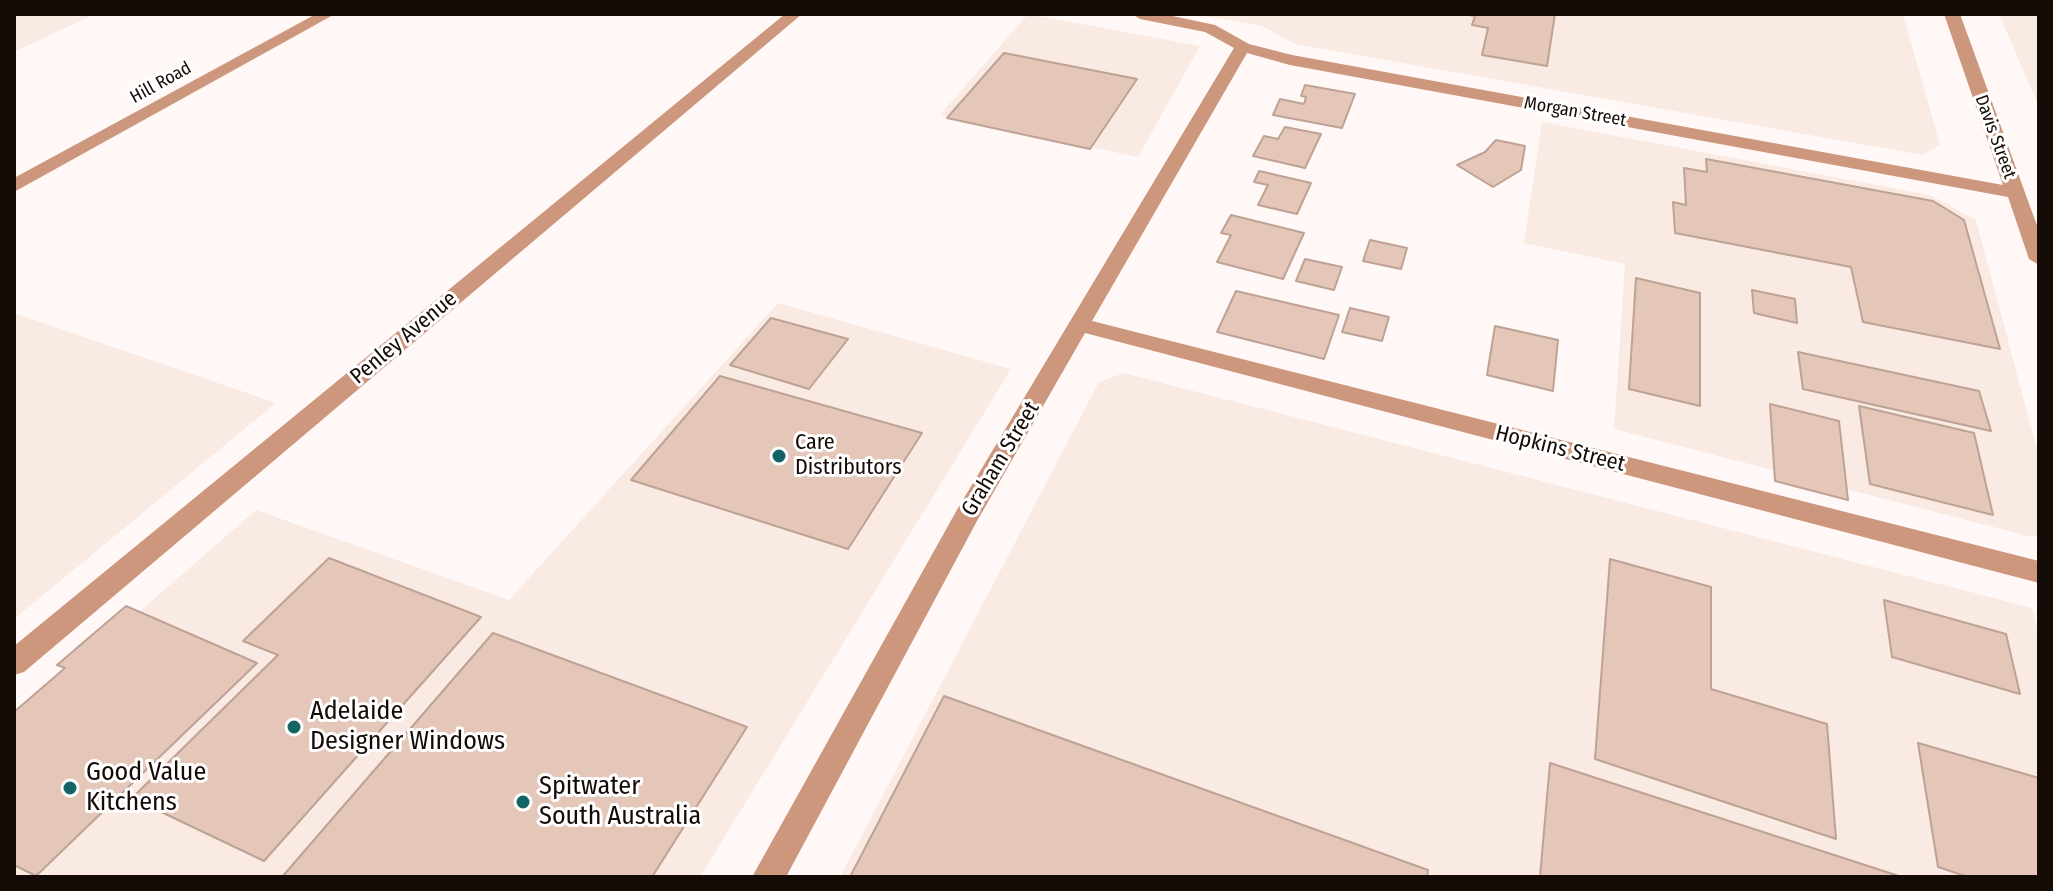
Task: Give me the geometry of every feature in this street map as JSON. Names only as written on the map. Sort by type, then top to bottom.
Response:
[{"type":"street","name":"Hill Road","points":[[14,186],[327,14]]},
{"type":"street","name":"Penley Avenue","points":[[14,663],[794,14]]},
{"type":"street","name":"Morgan Street","points":[[1140,14],[1210,28],[1243,47],[1290,60],[2015,193]]},
{"type":"street","name":"Davis Street","points":[[1952,14],[2039,259]]},
{"type":"street","name":"Graham Street","points":[[768,877],[967,515],[1243,47]]},
{"type":"street","name":"Hopkins Street","points":[[1080,325],[2039,572]]},
{"type":"shaded area","points":[[14,14],[95,14],[14,52]]},
{"type":"shaded area","points":[[1028,14],[1200,46],[1138,157],[940,115]]},
{"type":"shaded area","points":[[1193,14],[1903,14],[1940,145],[1923,155],[1295,44],[1262,26]]},
{"type":"shaded area","points":[[1999,14],[2039,14],[2039,107]]},
{"type":"shaded area","points":[[1542,122],[1930,195],[1976,220],[2039,457],[2039,535],[2032,537],[1614,429],[1625,264],[1524,243]]},
{"type":"shaded area","points":[[778,303],[1011,369],[700,877],[14,877],[14,721],[256,510],[509,600]]},
{"type":"shaded area","points":[[14,313],[276,403],[14,619]]},
{"type":"shaded area","points":[[1124,373],[2032,608],[2039,636],[2039,877],[840,877],[1099,382]]},
{"type":"building","points":[[1462,14],[1555,14],[1547,66],[1482,55],[1488,28],[1472,25],[1475,16]]},
{"type":"building","points":[[1004,53],[1137,79],[1090,149],[947,118]]},
{"type":"building","points":[[1305,85],[1355,94],[1342,128],[1273,115],[1280,99],[1304,104],[1306,97],[1301,96]]},
{"type":"building","points":[[1285,127],[1321,134],[1305,168],[1253,156],[1264,136],[1278,139]]},
{"type":"building","points":[[1496,140],[1525,146],[1521,170],[1493,187],[1457,165],[1485,152]]},
{"type":"building","points":[[1706,159],[1933,201],[1964,220],[2000,349],[1863,322],[1851,267],[1675,233],[1673,202],[1686,205],[1684,168],[1707,172]]},
{"type":"building","points":[[1259,171],[1311,183],[1297,214],[1258,205],[1268,185],[1254,182]]},
{"type":"building","points":[[1231,215],[1304,233],[1283,279],[1217,262],[1231,235],[1221,233]]},
{"type":"building","points":[[1370,240],[1407,248],[1401,269],[1363,261]]},
{"type":"building","points":[[1305,259],[1342,267],[1334,290],[1296,281]]},
{"type":"building","points":[[1636,278],[1700,293],[1700,406],[1629,389]]},
{"type":"building","points":[[1752,290],[1795,299],[1797,323],[1754,313]]},
{"type":"building","points":[[1236,291],[1339,315],[1324,359],[1217,332]]},
{"type":"building","points":[[1350,308],[1389,317],[1382,341],[1342,332]]},
{"type":"building","points":[[771,318],[848,339],[809,389],[730,365]]},
{"type":"building","points":[[1495,326],[1558,340],[1553,391],[1487,375]]},
{"type":"building","points":[[1798,352],[1979,391],[1991,431],[1803,389]]},
{"type":"building","name":"Care Distributors","points":[[720,376],[922,433],[848,549],[631,480]]},
{"type":"building","points":[[1770,404],[1839,421],[1848,500],[1775,481]]},
{"type":"building","points":[[1859,406],[1974,433],[1993,515],[1870,484]]},
{"type":"building","name":"Adelaide Designer Windows","points":[[329,558],[481,617],[264,861],[132,798],[278,655],[243,641]]},
{"type":"building","points":[[1610,559],[1711,587],[1711,689],[1827,724],[1836,839],[1595,759]]},
{"type":"building","points":[[1884,600],[2006,634],[2020,694],[1892,657]]},
{"type":"building","name":"Good Value Kitchens","points":[[126,606],[257,663],[36,876],[14,865],[14,712],[65,668],[57,665]]},
{"type":"building","name":"Spitwater South Australia","points":[[493,633],[747,727],[652,877],[282,877]]},
{"type":"building","points":[[944,696],[1428,870],[1427,877],[850,877]]},
{"type":"building","points":[[1918,743],[2039,778],[2039,877],[1968,877],[1938,867]]},
{"type":"building","points":[[1550,763],[1902,877],[1540,877]]},
{"type":"place","name":"Care Distributors","points":[[779,456]]},
{"type":"place","name":"Adelaide Designer Windows","points":[[294,727]]},
{"type":"place","name":"Good Value Kitchens","points":[[70,788]]},
{"type":"place","name":"Spitwater South Australia","points":[[523,802]]}]
